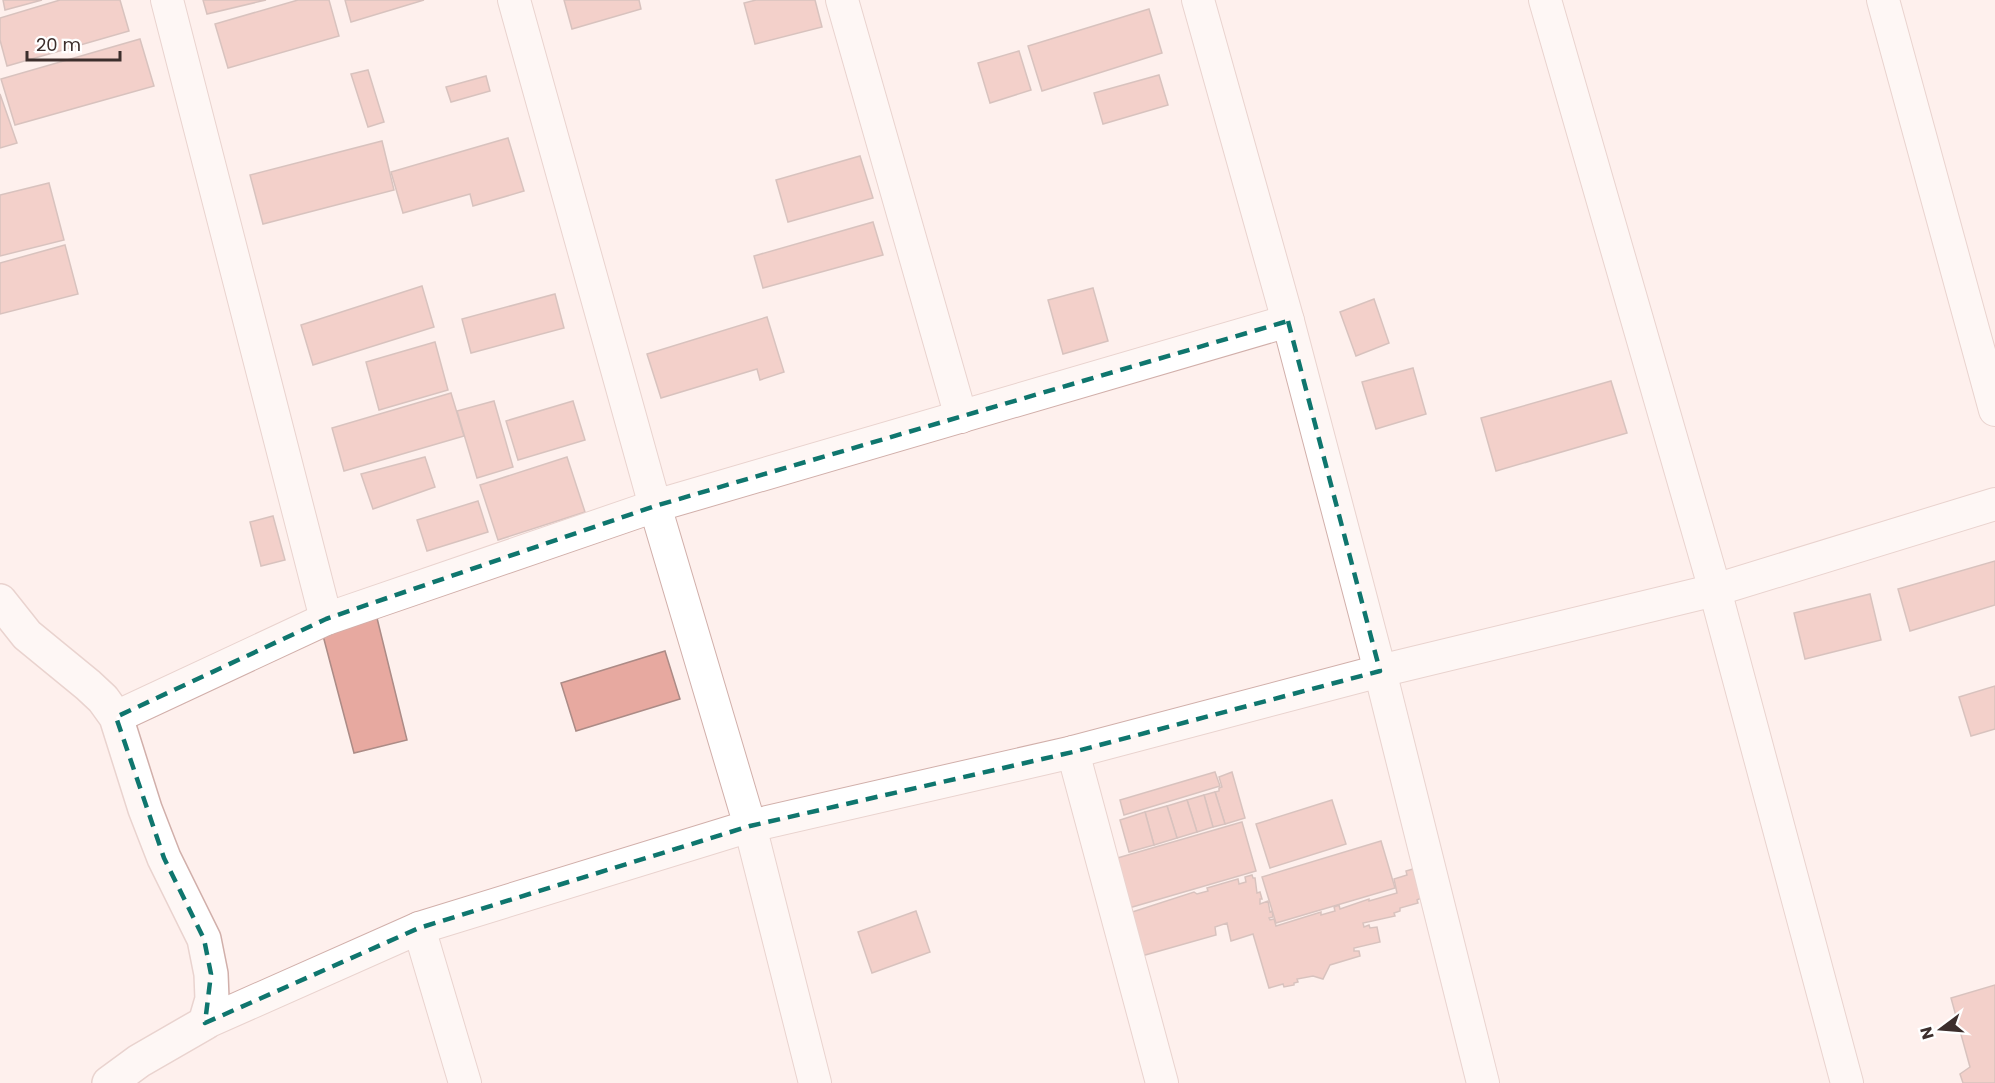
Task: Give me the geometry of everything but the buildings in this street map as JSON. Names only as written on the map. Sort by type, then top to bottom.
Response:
[{"type":"street","points":[[167,0],[326,620]]},
{"type":"street","points":[[514,0],[655,506],[750,826],[815,1083]]},
{"type":"street","points":[[842,0],[961,417]]},
{"type":"street","points":[[1198,0],[1288,321],[1380,671],[1483,1083]]},
{"type":"street","points":[[1545,0],[1715,590],[1847,1083]]},
{"type":"street","points":[[1883,0],[1995,410]]},
{"type":"street","points":[[116,717],[326,620],[655,506],[1288,321]]},
{"type":"street","points":[[109,1083],[139,1061],[205,1023],[419,928],[750,826],[1073,752],[1380,671],[1715,590],[1995,504]]},
{"type":"street","points":[[0,601],[27,635],[88,685],[103,699],[116,717],[145,809],[164,858],[204,939],[212,983],[212,999],[205,1023]]},
{"type":"street","points":[[1073,752],[1162,1083]]},
{"type":"street","points":[[419,928],[465,1083]]},
{"type":"highlighted area","points":[[1288,321],[1380,671],[1073,752],[750,826],[419,928],[205,1023],[211,974],[204,939],[164,858],[116,717],[326,619],[655,506]]}]
